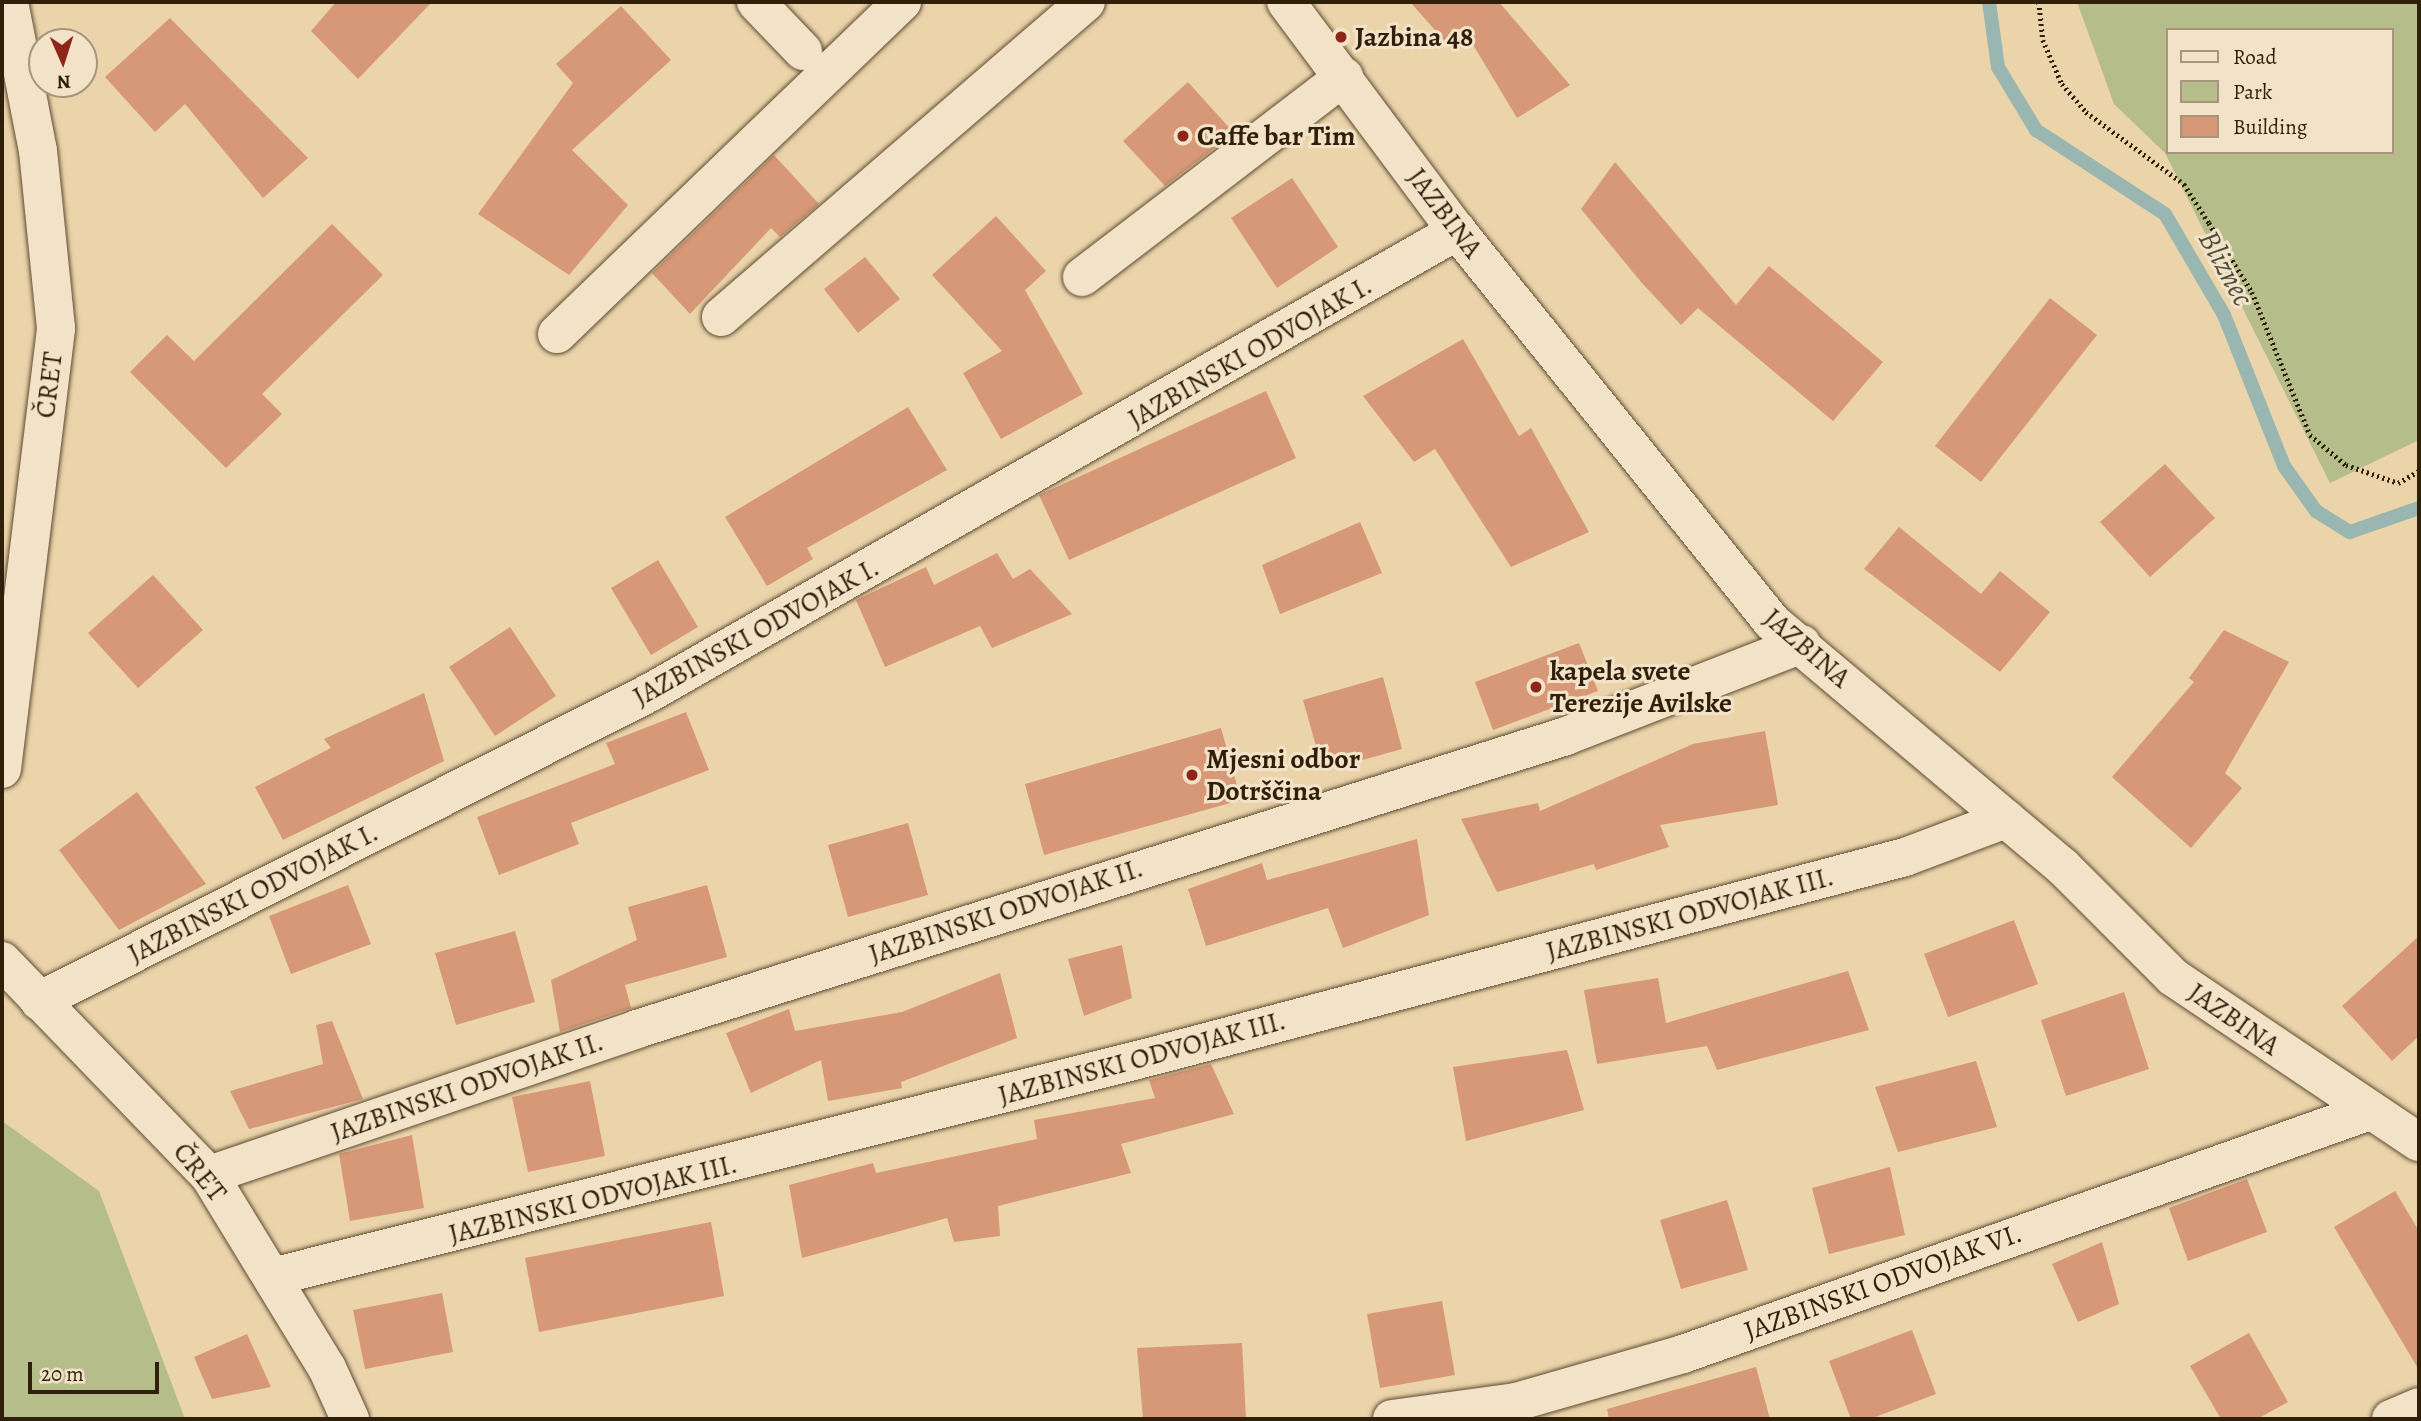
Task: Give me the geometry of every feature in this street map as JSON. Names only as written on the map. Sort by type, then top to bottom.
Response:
[{"type":"street","name":"ČRET","points":[[2,769],[56,328],[37,151],[9,2]]},
{"type":"street","points":[[756,2],[803,51]]},
{"type":"street","points":[[557,334],[902,2]]},
{"type":"street","points":[[721,317],[1086,2]]},
{"type":"street","name":"JAZBINA","points":[[1286,2],[1345,77],[1457,232],[1772,622],[2006,819],[2173,977],[2367,1112],[2419,1142]]},
{"type":"street","points":[[1082,277],[1345,77]]},
{"type":"street","name":"JAZBINSKI ODVOJAK I.","points":[[39,1001],[650,692],[1457,232]]},
{"type":"street","name":"JAZBINSKI ODVOJAK II.","points":[[209,1175],[636,1029],[1566,736],[1802,645]]},
{"type":"street","name":"JAZBINSKI ODVOJAK III.","points":[[272,1277],[1161,1054],[1905,857],[2006,819]]},
{"type":"street","name":"ČRET","points":[[2,961],[209,1175],[327,1368],[350,1419]]},
{"type":"street","name":"JAZBINSKI ODVOJAK VI.","points":[[1392,1419],[1516,1402],[1682,1354],[2367,1112]]},
{"type":"street","points":[[2391,1419],[2419,1407]]},
{"type":"path","points":[[2039,2],[2043,40],[2062,84],[2086,112],[2184,184],[2209,223],[2252,292],[2310,435],[2346,466],[2398,483],[2419,471]]},
{"type":"green space","points":[[2077,2],[2419,2],[2419,440],[2330,483],[2165,153],[2114,104]]},
{"type":"green space","points":[[2,1121],[99,1191],[185,1419],[2,1419]]},
{"type":"building","points":[[336,2],[432,2],[358,79],[311,31]]},
{"type":"building","points":[[1410,2],[1499,2],[1570,85],[1517,118],[1466,33],[1451,48]]},
{"type":"building","points":[[621,6],[671,60],[572,150],[628,205],[569,275],[478,214],[573,83],[556,64]]},
{"type":"building","points":[[170,18],[308,158],[263,198],[185,104],[155,132],[105,77]]},
{"type":"building","points":[[1188,82],[1234,133],[1165,186],[1123,141]]},
{"type":"building","points":[[774,155],[819,204],[780,237],[771,228],[690,314],[652,273]]},
{"type":"building","points":[[1615,162],[1736,305],[1769,266],[1883,362],[1833,421],[1698,308],[1681,325],[1641,282],[1581,209]]},
{"type":"building","points":[[1292,178],[1338,247],[1277,288],[1231,218]]},
{"type":"building","points":[[996,216],[1046,271],[1025,290],[1083,394],[1001,439],[963,373],[1002,351],[932,275]]},
{"type":"building","points":[[332,224],[383,275],[262,394],[282,414],[226,468],[130,372],[167,335],[194,361]]},
{"type":"building","points":[[865,257],[900,299],[858,333],[824,289]]},
{"type":"building","points":[[2050,298],[2097,335],[1981,482],[1935,446]]},
{"type":"building","points":[[1463,339],[1519,436],[1531,428],[1589,532],[1511,567],[1435,449],[1414,462],[1363,396]]},
{"type":"building","points":[[1266,391],[1296,458],[1069,560],[1039,495]]},
{"type":"building","points":[[908,407],[947,470],[807,548],[813,559],[767,586],[725,517]]},
{"type":"building","points":[[2165,464],[2215,518],[2150,577],[2100,522]]},
{"type":"building","points":[[1360,522],[1382,573],[1280,614],[1262,565]]},
{"type":"building","points":[[1899,527],[1981,594],[2000,571],[2050,612],[2000,672],[1864,569]]},
{"type":"building","points":[[997,553],[1013,579],[1030,569],[1072,614],[992,648],[980,626],[885,667],[856,600],[926,567],[934,585]]},
{"type":"building","points":[[658,560],[698,627],[651,655],[611,588]]},
{"type":"building","points":[[153,575],[203,630],[138,688],[88,633]]},
{"type":"building","points":[[510,627],[556,696],[495,736],[449,667]]},
{"type":"building","points":[[2224,630],[2289,662],[2225,773],[2242,788],[2191,848],[2112,777],[2194,682],[2189,678]]},
{"type":"building","name":"kapela svete Terezije Avilske","points":[[1579,643],[1598,691],[1493,730],[1475,682]]},
{"type":"building","points":[[1383,677],[1402,749],[1323,771],[1303,700]]},
{"type":"building","points":[[424,693],[444,761],[283,840],[255,787],[331,748],[324,739]]},
{"type":"building","points":[[686,712],[709,770],[571,823],[579,844],[499,875],[477,817],[615,764],[606,743]]},
{"type":"building","points":[[1221,728],[1241,800],[1044,855],[1025,784]]},
{"type":"building","points":[[1765,731],[1778,805],[1660,825],[1669,847],[1596,870],[1594,864],[1497,892],[1461,819],[1538,803],[1540,811],[1693,744]]},
{"type":"building","points":[[137,792],[206,884],[119,930],[59,850]]},
{"type":"building","points":[[908,823],[928,895],[848,917],[828,845]]},
{"type":"building","points":[[1417,839],[1429,915],[1343,948],[1328,908],[1206,946],[1188,889],[1262,863],[1267,880]]},
{"type":"building","points":[[348,885],[371,944],[291,974],[269,916]]},
{"type":"building","points":[[707,885],[727,957],[625,985],[631,1008],[560,1032],[551,980],[637,940],[628,907]]},
{"type":"building","points":[[2014,920],[2038,984],[1948,1017],[1924,954]]},
{"type":"building","points":[[515,931],[535,1002],[456,1025],[435,953]]},
{"type":"building","points":[[2419,936],[2419,1036],[2392,1061],[2342,1006]]},
{"type":"building","points":[[1122,945],[1132,998],[1084,1016],[1068,959]]},
{"type":"building","points":[[1848,971],[1869,1030],[1717,1070],[1707,1046],[1597,1064],[1584,990],[1658,978],[1666,1023]]},
{"type":"building","points":[[1000,973],[1017,1038],[901,1082],[902,1088],[828,1101],[821,1060],[751,1093],[726,1033],[789,1009],[795,1031],[902,1012]]},
{"type":"building","points":[[2124,992],[2149,1069],[2066,1096],[2041,1020]]},
{"type":"building","points":[[332,1021],[363,1099],[249,1129],[230,1091],[323,1064],[316,1025]]},
{"type":"building","points":[[1567,1050],[1584,1110],[1466,1141],[1453,1067]]},
{"type":"building","points":[[1976,1061],[1997,1127],[1898,1152],[1875,1087]]},
{"type":"building","points":[[1211,1064],[1234,1114],[1121,1144],[1131,1173],[998,1206],[1000,1236],[954,1242],[947,1218],[802,1258],[789,1185],[873,1163],[876,1173],[1037,1139],[1034,1120],[1155,1098],[1149,1080]]},
{"type":"building","points":[[590,1081],[605,1156],[528,1172],[512,1097]]},
{"type":"building","points":[[412,1135],[424,1208],[350,1221],[339,1154]]},
{"type":"building","points":[[1890,1167],[1905,1235],[1829,1254],[1812,1188]]},
{"type":"building","points":[[2247,1179],[2267,1232],[2188,1261],[2169,1208]]},
{"type":"building","points":[[2395,1191],[2419,1231],[2419,1370],[2334,1227]]},
{"type":"building","points":[[1727,1200],[1748,1270],[1681,1289],[1660,1220]]},
{"type":"building","points":[[711,1222],[724,1296],[539,1332],[525,1258]]},
{"type":"building","points":[[2102,1242],[2119,1304],[2078,1322],[2052,1264]]},
{"type":"building","points":[[442,1293],[453,1352],[365,1369],[353,1310]]},
{"type":"building","points":[[1442,1301],[1455,1375],[1380,1388],[1367,1314]]},
{"type":"building","points":[[1912,1330],[1936,1394],[1870,1419],[1851,1419],[1829,1361]]},
{"type":"building","points":[[2249,1333],[2288,1402],[2257,1419],[2221,1419],[2190,1366]]},
{"type":"building","points":[[247,1334],[271,1387],[212,1399],[194,1357]]},
{"type":"building","points":[[1242,1343],[1246,1419],[1143,1419],[1137,1348]]},
{"type":"building","points":[[1756,1367],[1770,1419],[1609,1419],[1607,1409]]},
{"type":"waterway","name":"Bliznec","points":[[1989,2],[1998,67],[2036,130],[2165,214],[2224,315],[2284,466],[2316,511],[2350,532],[2419,508]]},
{"type":"place","name":"Jazbina 48","points":[[1341,37]]},
{"type":"place","name":"Caffe bar Tim","points":[[1183,136]]},
{"type":"place","name":"kapela svete Terezije Avilske","points":[[1536,687]]},
{"type":"place","name":"Mjesni odbor Dotrščina","points":[[1192,775]]}]
